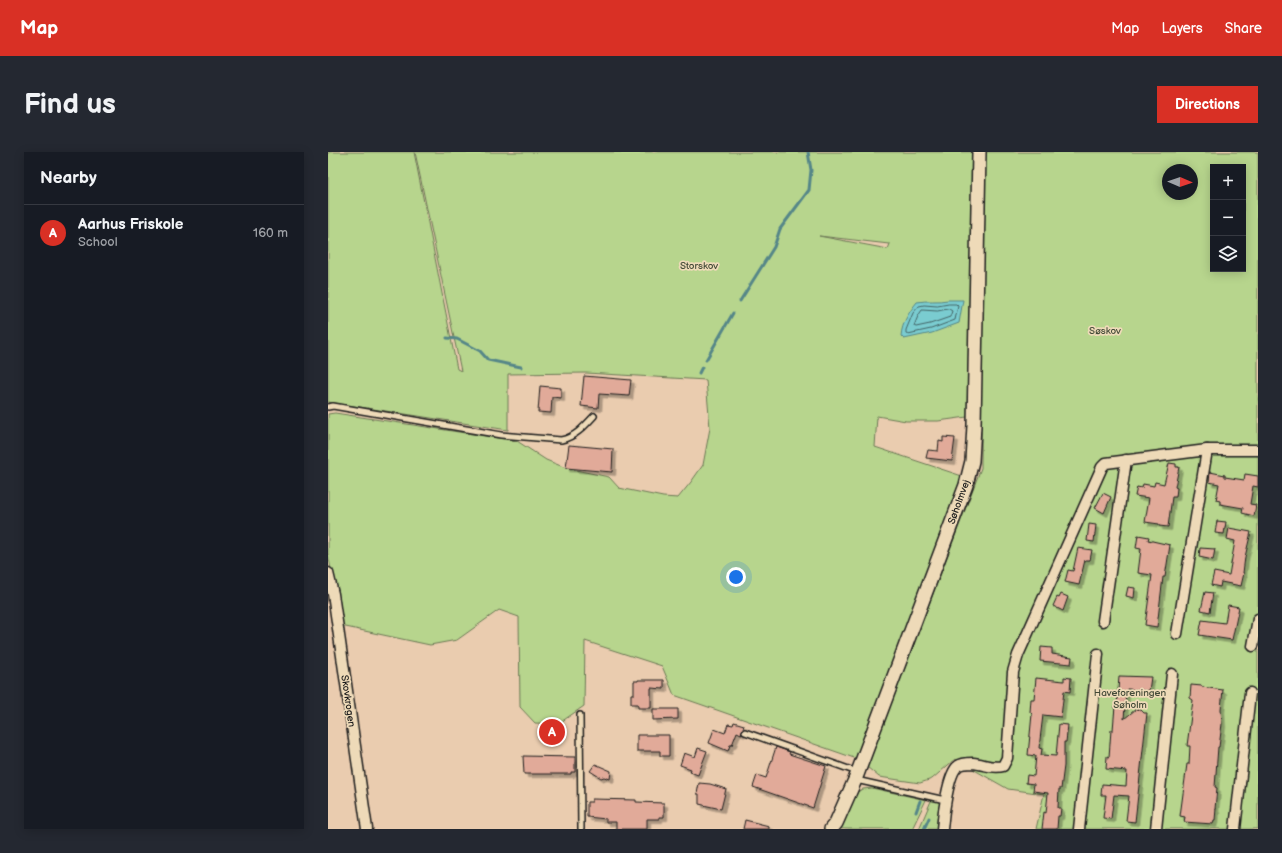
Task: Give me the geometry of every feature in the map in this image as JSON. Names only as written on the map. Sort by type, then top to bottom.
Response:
[{"type":"street","name":"Søholmvej","points":[[831,829],[836,822],[857,776],[966,485],[972,461],[974,426],[979,152]]},
{"type":"street","points":[[942,829],[945,800],[953,771],[958,766],[965,763],[974,763],[997,768],[1003,766],[1007,758],[1013,672],[1018,656],[1102,467],[1106,463],[1208,450],[1258,450]]},
{"type":"street","points":[[1177,634],[1208,450]]},
{"type":"street","points":[[1103,621],[1126,460]]},
{"type":"street","name":"Skovkrogen","points":[[328,573],[367,829]]},
{"type":"street","points":[[1253,646],[1258,619]]},
{"type":"street","points":[[1079,829],[1098,654]]},
{"type":"street","points":[[1156,829],[1172,674]]},
{"type":"street","points":[[1235,829],[1250,693]]},
{"type":"lane","points":[[328,406],[501,435],[561,440],[568,439],[577,434],[594,416]]},
{"type":"lane","points":[[580,714],[581,829]]},
{"type":"lane","points":[[745,732],[857,776],[945,800]]},
{"type":"green space","name":"Storskov","points":[[328,152],[414,152],[457,369],[461,371],[415,152],[973,152],[967,417],[938,421],[906,421],[877,416],[875,447],[962,476],[857,759],[674,695],[662,666],[585,641],[584,706],[558,724],[535,723],[520,707],[519,617],[499,610],[457,640],[430,645],[341,626],[328,553],[328,414],[335,413],[517,441],[546,460],[566,468],[609,477],[619,488],[663,497],[678,498],[703,465],[710,428],[706,380],[586,373],[508,374],[508,430],[328,402]],"holes":[[[819,236],[890,244],[888,249]]]},
{"type":"green space","points":[[983,152],[1258,152],[1258,829],[1036,829],[1044,794],[1008,789],[955,759],[932,779],[920,783],[879,777],[867,767],[981,468]]},
{"type":"green space","points":[[872,788],[926,800],[912,829],[839,829],[857,792],[863,789]]},
{"type":"green space","points":[[934,799],[940,802],[941,807],[936,829],[919,829],[931,801]]},
{"type":"water","points":[[963,300],[959,323],[932,333],[904,339],[901,336],[906,318],[917,302]]},
{"type":"building","points":[[584,376],[631,380],[629,396],[599,394],[598,408],[581,406]]},
{"type":"building","points":[[540,386],[561,388],[561,398],[552,397],[551,413],[538,412]]},
{"type":"building","points":[[943,437],[955,438],[952,461],[926,458],[928,450],[938,451],[939,441],[943,442]]},
{"type":"building","points":[[569,445],[613,449],[612,472],[566,468]]},
{"type":"building","points":[[1169,463],[1176,464],[1176,467],[1179,467],[1175,487],[1177,488],[1176,497],[1172,497],[1168,527],[1145,522],[1149,498],[1135,496],[1137,487],[1142,488],[1143,484],[1154,486],[1155,482],[1164,484]]},
{"type":"building","points":[[1210,472],[1225,475],[1225,477],[1244,480],[1245,474],[1258,476],[1258,487],[1253,486],[1250,504],[1256,505],[1254,516],[1242,513],[1243,508],[1220,504],[1220,501],[1216,500],[1219,484],[1209,482]]},
{"type":"building","points":[[1103,493],[1111,497],[1104,513],[1095,508]]},
{"type":"building","points":[[1217,521],[1226,522],[1224,534],[1215,533]]},
{"type":"building","points":[[1089,524],[1096,525],[1094,542],[1087,541]]},
{"type":"building","points":[[1229,528],[1251,532],[1245,557],[1241,586],[1221,582],[1220,587],[1211,585],[1214,572],[1229,575],[1235,541],[1227,539]]},
{"type":"building","points":[[1138,535],[1149,537],[1148,540],[1170,545],[1165,577],[1163,577],[1157,627],[1145,625],[1152,575],[1138,573],[1141,549],[1136,548]]},
{"type":"building","points":[[1078,548],[1092,550],[1090,560],[1085,560],[1079,585],[1065,582],[1068,570],[1073,571]]},
{"type":"building","points":[[1200,548],[1215,549],[1213,560],[1199,557]]},
{"type":"building","points":[[1128,587],[1135,588],[1134,598],[1126,596]]},
{"type":"building","points":[[1205,592],[1213,593],[1210,612],[1201,610]]},
{"type":"building","points":[[1061,594],[1068,597],[1063,611],[1053,606],[1057,597],[1059,598]]},
{"type":"building","points":[[1228,605],[1239,607],[1232,640],[1199,635],[1202,620],[1225,623]]},
{"type":"building","points":[[1041,647],[1052,648],[1052,654],[1072,657],[1071,664],[1040,661]]},
{"type":"building","points":[[1119,676],[1151,677],[1149,691],[1127,689],[1126,693],[1124,719],[1136,709],[1147,713],[1135,822],[1126,821],[1129,796],[1114,795],[1111,819],[1103,818],[1106,795],[1101,795],[1102,784],[1126,786],[1127,771],[1106,769],[1107,756],[1109,757],[1111,730],[1113,730],[1115,706],[1117,706]]},
{"type":"building","points":[[1064,677],[1071,678],[1070,692],[1064,691],[1061,717],[1043,715],[1039,748],[1042,749],[1041,755],[1056,756],[1059,724],[1068,725],[1066,742],[1064,742],[1064,766],[1061,789],[1059,789],[1058,808],[1061,808],[1060,816],[1058,816],[1057,829],[1042,829],[1044,812],[1046,813],[1048,793],[1033,791],[1034,784],[1026,783],[1027,775],[1034,776],[1036,756],[1028,755],[1032,714],[1030,712],[1031,699],[1034,699],[1036,678],[1064,681]]},
{"type":"building","points":[[664,680],[664,689],[651,688],[651,708],[638,708],[638,704],[631,704],[631,694],[634,694],[634,681]]},
{"type":"building","points":[[1191,685],[1223,690],[1221,709],[1222,724],[1218,747],[1215,787],[1217,788],[1216,809],[1213,824],[1184,822],[1185,817],[1180,816],[1187,764],[1189,764],[1190,746],[1187,746],[1193,700],[1190,698]]},
{"type":"building","points":[[653,709],[678,709],[678,719],[653,720]]},
{"type":"building","points":[[734,722],[744,725],[741,734],[737,732],[728,751],[709,743],[714,729],[725,733],[728,724],[733,725]]},
{"type":"building","points":[[637,735],[669,735],[669,756],[660,756],[660,751],[637,751]]},
{"type":"building","points":[[776,747],[790,752],[789,754],[826,766],[813,808],[753,787],[757,775],[766,778]]},
{"type":"building","points":[[698,748],[707,751],[698,775],[690,772],[691,769],[680,765],[684,753],[695,757]]},
{"type":"building","points":[[523,756],[575,757],[575,772],[571,772],[571,774],[524,774]]},
{"type":"building","points":[[595,764],[611,771],[610,779],[604,777],[601,778],[590,771]]},
{"type":"building","points":[[699,783],[710,784],[726,789],[721,809],[699,804],[699,794],[697,794]]},
{"type":"building","points":[[592,799],[636,800],[636,802],[664,803],[664,817],[659,817],[659,819],[647,819],[647,829],[616,829],[616,822],[606,822],[606,819],[587,817],[587,802],[592,802]]},
{"type":"building","points":[[745,820],[769,826],[769,829],[743,829]]},
{"type":"waterway","points":[[740,301],[774,247],[780,229],[809,190],[811,170],[808,152]]},
{"type":"waterway","points":[[706,360],[733,313]]},
{"type":"waterway","points":[[447,338],[457,339],[480,351],[488,360],[521,367]]},
{"type":"waterway","points":[[699,373],[702,367]]},
{"type":"waterway","points":[[916,812],[920,801]]},
{"type":"waterway","points":[[924,829],[929,818]]},
{"type":"place","name":"Aarhus Friskole","points":[[552,732]]},
{"type":"park label","name":"Søskov","points":[[1105,331]]},
{"type":"park label","name":"Haveforeningen Søholm","points":[[1130,698]]}]
